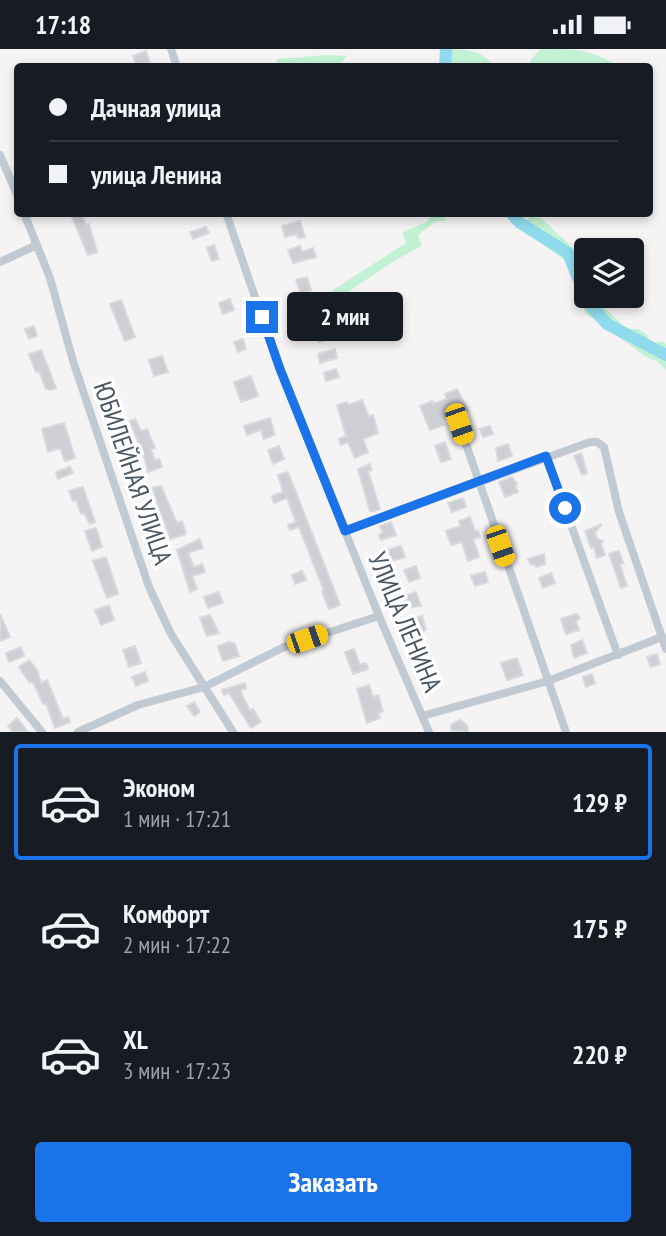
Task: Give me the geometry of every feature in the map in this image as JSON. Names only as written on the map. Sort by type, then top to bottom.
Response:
[{"type":"street","points":[[0,155],[14,188]]},
{"type":"street","name":"ЮБИЛЕЙНАЯ УЛИЦА","points":[[26,217],[50,278],[73,361],[149,587],[171,634],[233,732]]},
{"type":"street","name":"УЛИЦА ЛЕНИНА","points":[[227,217],[280,369],[379,616],[429,732]]},
{"type":"street","points":[[0,262],[37,245]]},
{"type":"street","points":[[459,424],[566,732]]},
{"type":"street","points":[[345,531],[546,456],[590,442],[597,443],[604,447],[620,512],[666,649]]},
{"type":"street","points":[[546,456],[618,655]]},
{"type":"street","points":[[78,732],[138,705],[204,687],[284,647],[379,616]]},
{"type":"street","points":[[422,716],[548,681],[662,637]]},
{"type":"street","points":[[0,681],[42,732]]},
{"type":"green space","points":[[444,49],[478,53],[492,63],[451,63],[450,54]]},
{"type":"green space","points":[[541,49],[564,49],[582,51],[612,63],[530,63]]},
{"type":"green space","points":[[347,56],[341,63],[276,63],[277,59]]},
{"type":"green space","points":[[430,217],[445,217],[446,220],[435,222],[418,235],[422,246],[394,261],[339,298],[333,290],[406,243],[402,233],[428,221]]},
{"type":"green space","points":[[529,217],[541,218],[574,249],[574,278],[567,262],[520,228]]},
{"type":"green space","points":[[584,308],[605,308],[627,329],[639,329],[647,335],[649,342],[666,344],[666,370],[658,362],[645,356],[585,313]]},
{"type":"building","points":[[146,51],[150,62],[136,63],[133,56]]},
{"type":"building","points":[[72,217],[83,217],[86,225],[89,224],[97,252],[88,255]]},
{"type":"building","points":[[300,221],[305,237],[298,238],[297,234],[285,237],[282,226]]},
{"type":"building","points":[[206,227],[209,233],[193,239],[190,232]]},
{"type":"building","points":[[214,245],[219,259],[212,261],[207,248]]},
{"type":"building","points":[[300,246],[302,252],[313,248],[316,257],[293,263],[288,250]]},
{"type":"building","points":[[307,277],[311,290],[301,294],[296,280]]},
{"type":"building","points":[[230,299],[234,310],[223,314],[219,303]]},
{"type":"building","points":[[121,300],[135,337],[125,341],[110,304]]},
{"type":"building","points":[[34,326],[37,336],[29,339],[25,329]]},
{"type":"building","points":[[324,327],[327,340],[319,342],[315,329]]},
{"type":"building","points":[[243,339],[246,349],[238,352],[234,342]]},
{"type":"building","points":[[335,349],[337,358],[320,363],[318,354]]},
{"type":"building","points":[[41,350],[56,388],[50,390],[46,389],[39,371],[36,372],[29,354]]},
{"type":"building","points":[[162,356],[168,372],[154,376],[149,360]]},
{"type":"building","points":[[336,369],[339,377],[326,381],[324,373]]},
{"type":"building","points":[[251,376],[258,396],[241,402],[234,382]]},
{"type":"building","points":[[457,389],[468,411],[442,419],[444,425],[430,430],[420,406],[447,399],[445,394]]},
{"type":"building","points":[[362,400],[369,417],[373,415],[378,433],[363,439],[368,452],[355,458],[348,442],[341,445],[339,439],[346,436],[337,405],[347,402],[348,405]]},
{"type":"building","points":[[270,418],[275,435],[264,439],[261,430],[247,435],[244,426]]},
{"type":"building","points":[[135,419],[141,431],[147,429],[155,448],[151,449],[155,461],[159,459],[162,467],[148,472],[130,421]]},
{"type":"building","points":[[64,423],[75,458],[65,461],[60,448],[48,452],[42,429]]},
{"type":"building","points":[[490,426],[493,434],[483,437],[480,429]]},
{"type":"building","points":[[445,442],[451,459],[441,462],[435,446]]},
{"type":"building","points":[[508,444],[512,456],[498,461],[496,448]]},
{"type":"building","points":[[279,446],[284,459],[273,464],[268,450]]},
{"type":"building","points":[[581,453],[587,473],[582,475],[574,456]]},
{"type":"building","points":[[370,464],[372,470],[368,471],[380,509],[374,511],[370,511],[358,469]]},
{"type":"building","points":[[70,467],[73,473],[58,479],[56,472]]},
{"type":"building","points":[[288,472],[340,605],[329,609],[299,527],[290,530],[288,525],[296,522],[287,498],[274,503],[272,496],[283,492],[278,475]]},
{"type":"building","points":[[512,477],[518,492],[505,497],[499,482]]},
{"type":"building","points":[[161,486],[177,523],[182,521],[186,534],[170,539],[152,488]]},
{"type":"building","points":[[83,487],[95,522],[90,524],[84,513],[81,514],[69,491]]},
{"type":"building","points":[[463,498],[466,507],[452,512],[448,503]]},
{"type":"building","points":[[470,517],[480,537],[473,539],[479,557],[468,561],[462,542],[451,545],[446,531],[461,526],[459,521]]},
{"type":"building","points":[[391,522],[396,535],[381,540],[379,535],[383,533],[380,526]]},
{"type":"building","points":[[602,524],[595,532],[597,539],[603,541],[601,544],[605,555],[597,558],[585,531]]},
{"type":"building","points":[[96,528],[102,547],[92,551],[85,531]]},
{"type":"building","points":[[200,539],[203,548],[188,553],[194,567],[202,564],[205,572],[192,576],[197,589],[190,592],[177,550]]},
{"type":"building","points":[[401,546],[405,557],[392,561],[388,550]]},
{"type":"building","points":[[619,551],[627,586],[621,588],[609,554]]},
{"type":"building","points":[[544,554],[545,564],[536,567],[535,564],[531,565],[528,559]]},
{"type":"building","points":[[106,557],[118,594],[107,598],[93,561]]},
{"type":"building","points":[[416,566],[420,578],[409,582],[404,570]]},
{"type":"building","points":[[302,571],[306,580],[295,584],[292,575]]},
{"type":"building","points":[[485,572],[488,582],[475,586],[471,576]]},
{"type":"building","points":[[551,573],[555,583],[543,588],[539,578]]},
{"type":"building","points":[[219,592],[223,603],[208,608],[204,597]]},
{"type":"building","points":[[416,592],[421,606],[406,608],[404,596]]},
{"type":"building","points":[[109,605],[114,620],[101,625],[95,610]]},
{"type":"building","points":[[0,614],[10,637],[0,641]]},
{"type":"building","points":[[576,614],[580,618],[576,622],[579,630],[566,634],[561,619]]},
{"type":"building","points":[[210,615],[219,633],[207,636],[200,618]]},
{"type":"building","points":[[422,616],[426,630],[415,634],[411,620]]},
{"type":"building","points":[[582,640],[587,653],[574,658],[571,645]]},
{"type":"building","points":[[229,642],[235,644],[239,656],[223,661],[218,646]]},
{"type":"building","points":[[135,646],[141,663],[129,667],[123,650]]},
{"type":"building","points":[[21,647],[24,656],[9,662],[6,653]]},
{"type":"building","points":[[354,649],[360,665],[366,663],[368,669],[353,674],[345,652]]},
{"type":"building","points":[[657,654],[660,664],[651,667],[647,657]]},
{"type":"building","points":[[517,658],[523,675],[507,680],[501,663]]},
{"type":"building","points":[[29,660],[37,670],[41,683],[47,680],[63,719],[68,717],[70,722],[55,728],[46,703],[43,704],[33,682],[30,683],[19,667]]},
{"type":"building","points":[[145,672],[148,681],[136,686],[132,677]]},
{"type":"building","points":[[592,674],[595,683],[586,687],[583,677]]},
{"type":"building","points":[[245,683],[246,689],[240,690],[250,711],[253,709],[261,722],[251,728],[229,693],[224,695],[222,690]]},
{"type":"building","points":[[369,685],[373,697],[378,695],[383,711],[378,713],[380,718],[367,723],[357,689]]},
{"type":"building","points":[[194,702],[200,712],[194,716],[187,706]]},
{"type":"building","points":[[17,718],[28,732],[13,732],[8,726]]},
{"type":"building","points":[[460,720],[467,725],[468,732],[451,730],[451,725]]},
{"type":"waterway","points":[[445,63],[446,49]]},
{"type":"waterway","points":[[515,217],[568,253],[588,303],[607,324],[666,355]]},
{"type":"route","points":[[262,317],[345,531],[546,456],[565,508]]}]
